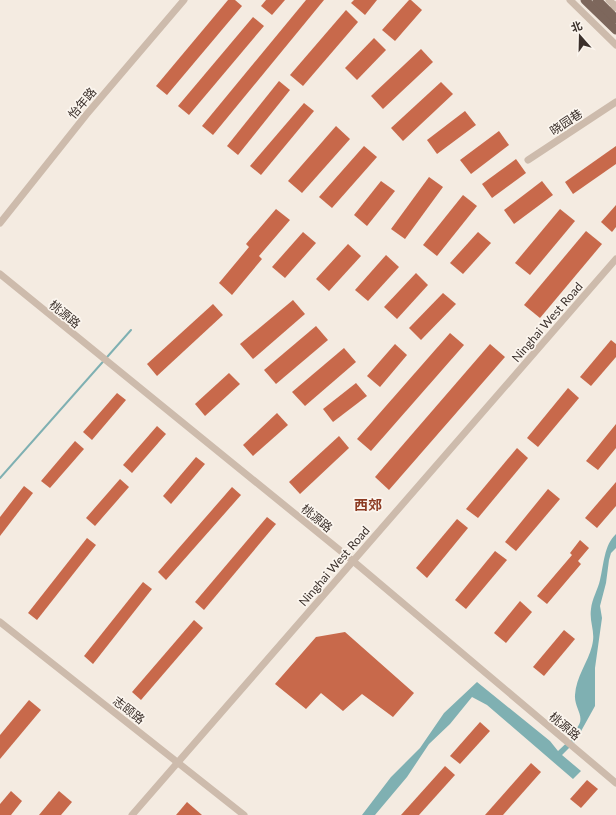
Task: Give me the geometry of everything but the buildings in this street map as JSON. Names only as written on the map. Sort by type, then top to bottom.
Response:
[{"type":"main road","points":[[585,0],[613,12]]},
{"type":"main road","points":[[596,0],[613,12],[616,30]]},
{"type":"street","name":"怡年路","points":[[0,223],[86,115],[184,0]]},
{"type":"street","points":[[570,0],[616,45]]},
{"type":"street","points":[[609,0],[613,12]]},
{"type":"street","name":"晓园巷","points":[[528,160],[616,102]]},
{"type":"street","name":"Ninghai West Road","points":[[132,815],[616,259]]},
{"type":"street","name":"桃源路","points":[[0,274],[353,561],[616,783]]},
{"type":"street","name":"志颐路","points":[[0,622],[244,815]]},
{"type":"water","points":[[616,534],[616,548],[611,553],[609,560],[606,583],[600,606],[602,618],[595,668],[595,706],[575,742],[562,755],[581,771],[573,779],[487,705],[472,697],[450,724],[429,744],[407,777],[375,815],[362,815],[391,777],[420,748],[444,713],[477,682],[550,741],[558,751],[577,733],[576,729],[579,725],[580,717],[576,705],[575,695],[580,676],[593,641],[591,619],[592,605],[607,549],[612,538]]},
{"type":"waterway","points":[[0,478],[131,330]]},
{"type":"district","name":"西郊","points":[[368,504]]}]
